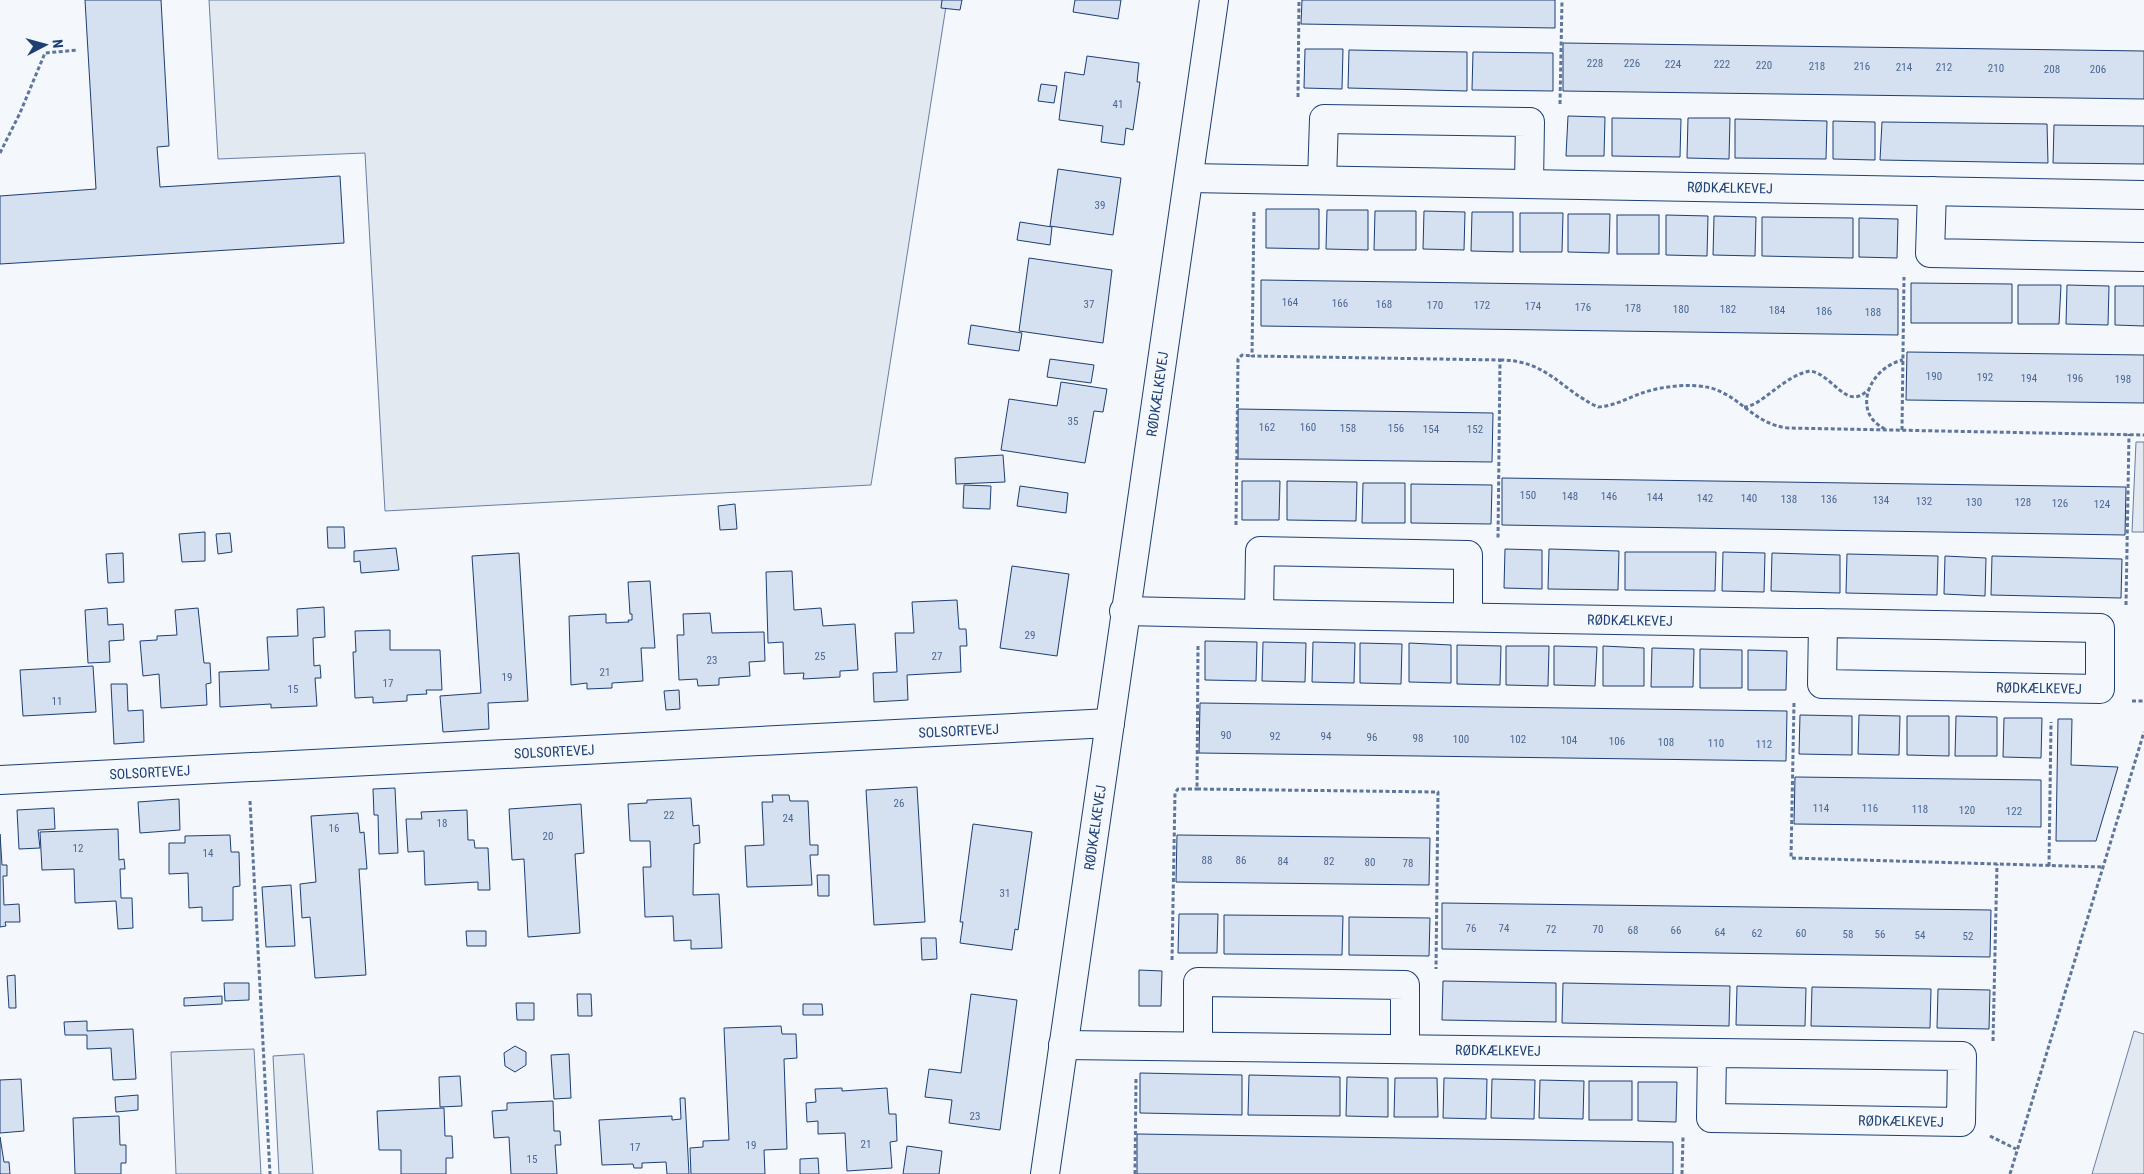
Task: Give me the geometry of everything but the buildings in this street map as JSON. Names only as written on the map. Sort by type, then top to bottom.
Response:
[{"type":"street","name":"RØDKÆLKEVEJ","points":[[1045,1174],[1110,724],[1124,611],[1214,0]]},
{"type":"street","points":[[1322,180],[1324,119],[1530,122],[1529,184]]},
{"type":"street","name":"RØDKÆLKEVEJ","points":[[1189,178],[2144,195]]},
{"type":"street","points":[[1932,191],[1930,253],[2144,257]]},
{"type":"street","points":[[1258,614],[1260,551],[1468,554],[1468,617]]},
{"type":"street","name":"RØDKÆLKEVEJ","points":[[1124,611],[1258,614],[1468,617],[1823,623],[2100,628],[2100,688],[1822,684],[1823,623]]},
{"type":"street","name":"SOLSORTEVEJ","points":[[0,780],[1110,724]]},
{"type":"street","points":[[1198,1046],[1198,982],[1405,984],[1405,1049]]},
{"type":"street","name":"RØDKÆLKEVEJ","points":[[1063,1045],[1962,1056],[1962,1122],[1711,1118],[1712,1053]]},
{"type":"path","points":[[1298,100],[1299,0]]},
{"type":"path","points":[[1560,107],[1562,0]]},
{"type":"path","points":[[0,153],[20,113],[45,53],[78,50]]},
{"type":"path","points":[[1252,356],[1254,179]]},
{"type":"path","points":[[1902,430],[1904,271]]},
{"type":"path","points":[[1236,526],[1238,359],[1242,355],[1523,362],[1544,371],[1598,407],[1611,405],[1652,390],[1691,386],[1720,392],[1744,407],[1755,417],[1778,427],[2144,434]]},
{"type":"path","points":[[1498,548],[1500,360]]},
{"type":"path","points":[[1888,430],[1878,424],[1870,413],[1868,390],[1872,379],[1881,370],[1894,362],[1903,360]]},
{"type":"path","points":[[1744,407],[1758,402],[1786,380],[1810,371],[1826,378],[1846,396],[1856,397],[1868,390]]},
{"type":"path","points":[[2126,612],[2129,434]]},
{"type":"path","points":[[1197,788],[1198,612]]},
{"type":"path","points":[[2049,866],[2051,688]]},
{"type":"path","points":[[1794,701],[1791,858],[2102,867]]},
{"type":"path","points":[[2010,1174],[2144,732]]},
{"type":"path","points":[[249,768],[270,1174]]},
{"type":"path","points":[[1172,968],[1174,793],[1178,789],[1197,788],[1438,792],[1436,970]]},
{"type":"path","points":[[1993,1049],[1997,864]]},
{"type":"path","points":[[1135,1174],[1136,1045]]},
{"type":"path","points":[[1991,1127],[1991,1137]]},
{"type":"shaded area","points":[[209,0],[947,0],[871,485],[385,511],[365,153],[218,159]]},
{"type":"shaded area","points":[[2136,442],[2144,442],[2144,532],[2132,532]]},
{"type":"shaded area","points":[[2134,1031],[2144,1034],[2144,1174],[2092,1174]]},
{"type":"shaded area","points":[[254,1049],[261,1174],[176,1174],[171,1052]]},
{"type":"shaded area","points":[[304,1054],[313,1174],[279,1174],[273,1056]]}]
